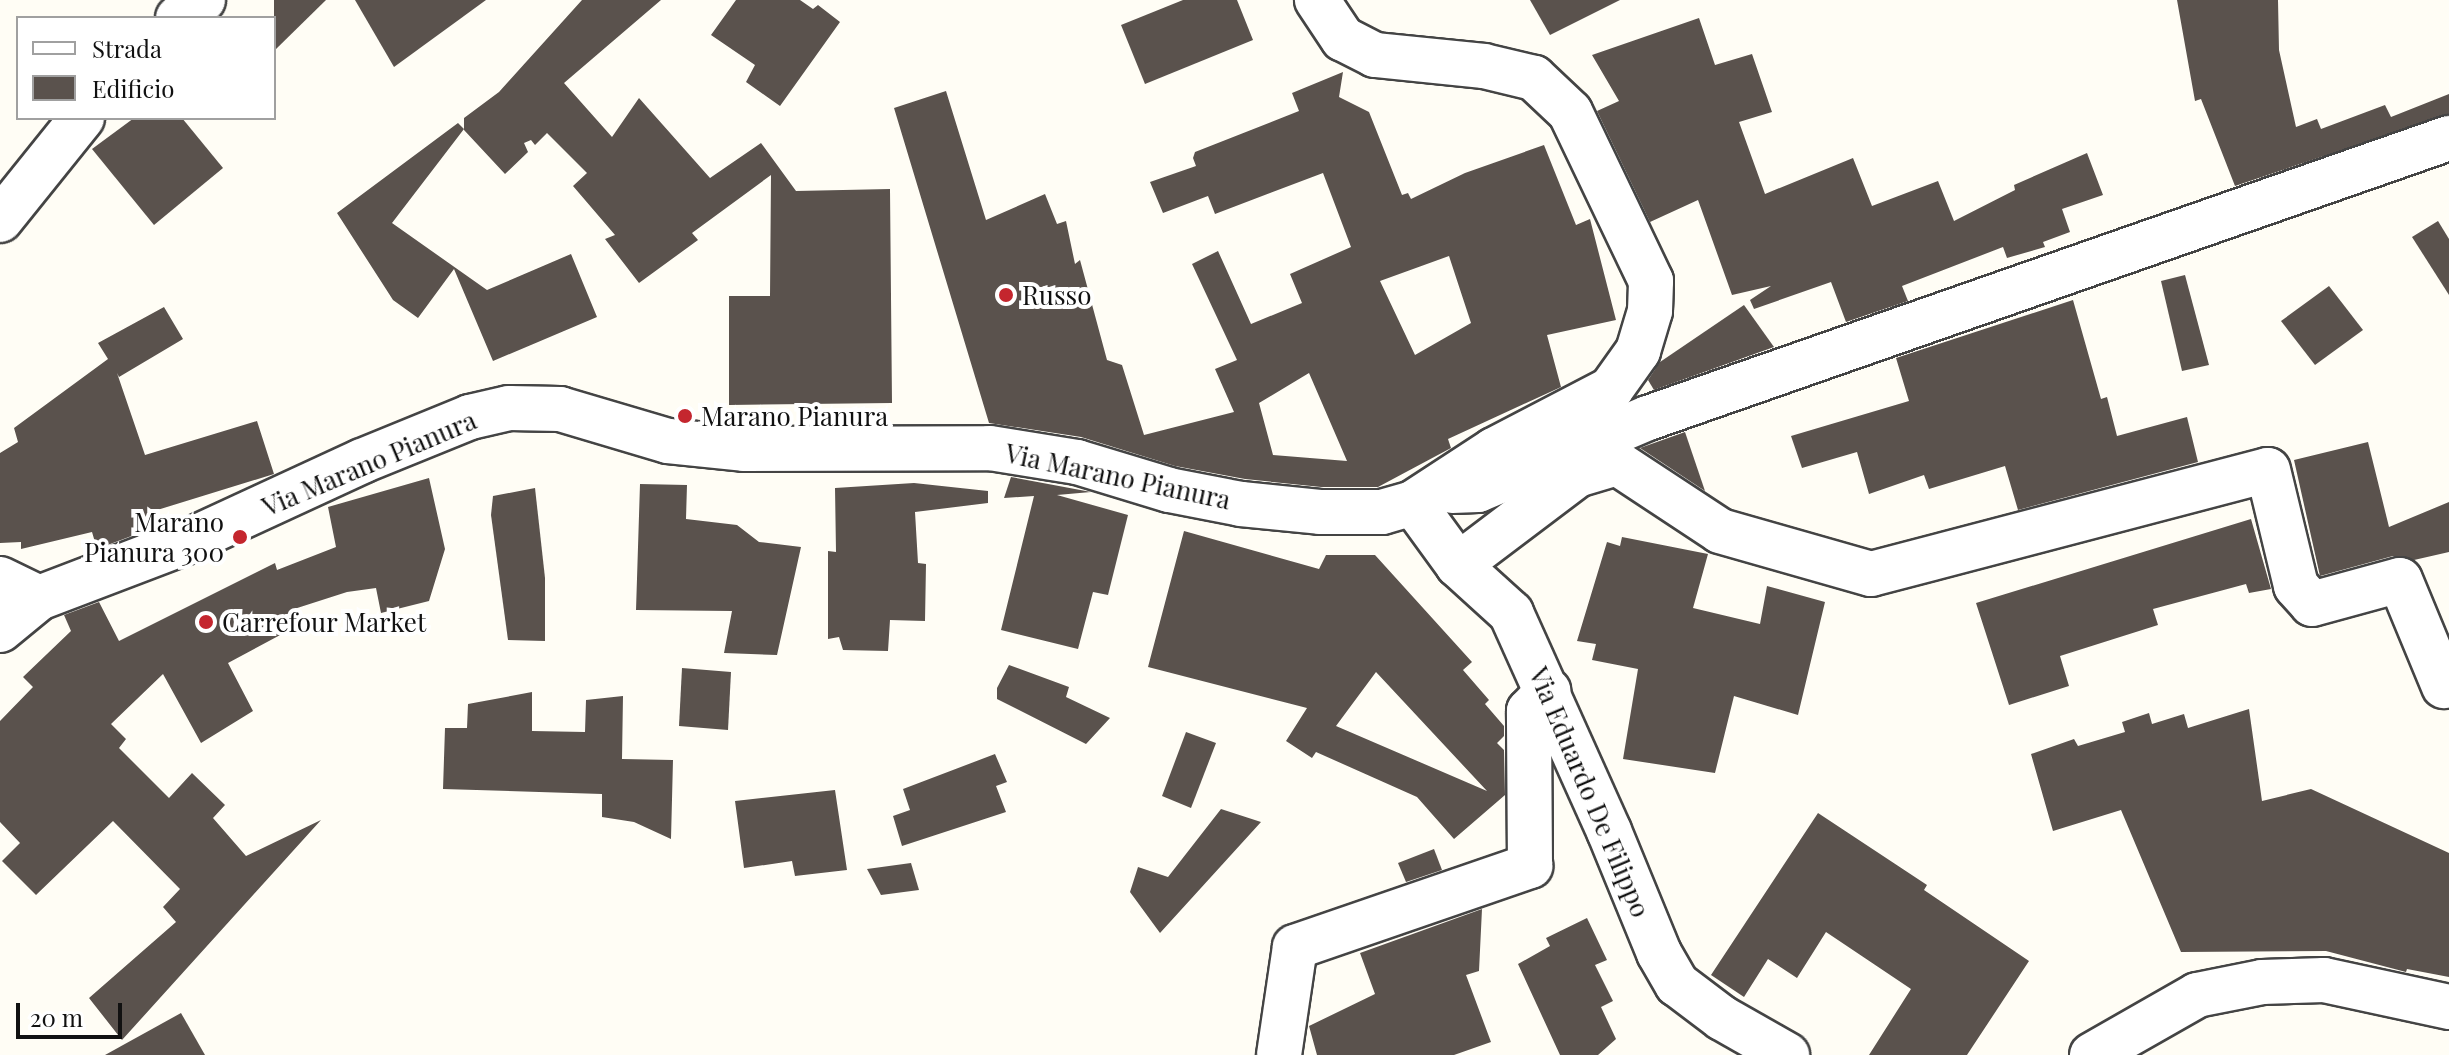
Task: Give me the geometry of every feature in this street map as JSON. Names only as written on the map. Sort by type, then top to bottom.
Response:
[{"type":"street","points":[[181,16],[203,0]]},
{"type":"street","name":"Via Marano Pianura","points":[[0,630],[39,598],[191,540],[362,461],[470,417],[509,408],[560,409],[668,441],[744,449],[990,448],[1077,462],[1169,490],[1320,512],[1382,512],[1425,496],[1494,450],[1611,389],[1638,351],[1650,311],[1651,281],[1570,112],[1534,78],[1484,66],[1375,55],[1343,39],[1317,0]]},
{"type":"street","points":[[0,220],[80,120]]},
{"type":"street","points":[[1425,496],[1478,490],[1648,418],[2449,138]]},
{"type":"street","points":[[1458,565],[1577,475],[1617,463],[1720,531],[1871,574],[2268,470],[2296,586],[2312,604],[2400,580],[2444,686]]},
{"type":"street","name":"Via Eduardo De Filippo","points":[[1425,496],[1458,565],[1511,613],[1548,691],[1659,953],[1677,984],[1722,1018],[1787,1055]]},
{"type":"street","points":[[0,579],[39,598]]},
{"type":"street","points":[[1279,1055],[1295,947],[1530,866],[1529,711],[1548,691]]},
{"type":"street","points":[[2092,1055],[2197,995],[2262,982],[2324,980],[2449,1007]]},
{"type":"building","points":[[274,0],[326,0],[276,49]]},
{"type":"building","points":[[355,0],[486,0],[394,67]]},
{"type":"building","points":[[582,0],[661,0],[564,83],[612,137],[639,98],[710,178],[761,143],[796,191],[890,189],[892,403],[729,405],[729,296],[770,296],[771,175],[692,233],[698,240],[639,283],[605,239],[615,235],[573,186],[587,173],[547,133],[535,145],[531,140],[524,143],[528,152],[505,174],[464,130],[464,118],[499,92]]},
{"type":"building","points":[[736,0],[800,0],[813,9],[818,5],[840,22],[780,106],[746,82],[755,65],[711,35]]},
{"type":"building","points":[[1183,0],[1237,0],[1253,40],[1145,84],[1121,25]]},
{"type":"building","points":[[1530,0],[1620,0],[1550,35]]},
{"type":"building","points":[[2177,0],[2278,0],[2279,50],[2296,127],[2317,119],[2321,129],[2385,105],[2391,117],[2449,94],[2449,114],[2235,186],[2201,99],[2195,101]]},
{"type":"building","points":[[1699,18],[1715,65],[1752,54],[1772,112],[1739,122],[1765,194],[1853,158],[1872,206],[1938,181],[1954,221],[2015,190],[2014,185],[2087,153],[2103,195],[2062,209],[2070,232],[2043,242],[2045,247],[2007,258],[2003,247],[1902,286],[1908,301],[1846,322],[1831,282],[1754,309],[1750,300],[1771,286],[1732,295],[1698,200],[1650,222],[1597,111],[1619,101],[1592,55]]},
{"type":"building","points":[[1343,72],[1339,97],[1369,112],[1402,195],[1408,193],[1411,199],[1465,173],[1544,145],[1576,225],[1590,219],[1616,320],[1547,335],[1561,387],[1448,439],[1451,448],[1378,487],[1321,487],[1245,479],[1175,466],[1081,437],[989,423],[894,108],[946,91],[986,220],[1045,194],[1057,224],[1066,221],[1075,264],[1080,260],[1107,360],[1122,365],[1144,435],[1234,412],[1215,369],[1237,360],[1192,264],[1218,251],[1251,324],[1302,303],[1290,274],[1351,247],[1323,173],[1215,214],[1208,196],[1163,213],[1150,182],[1196,166],[1193,158],[1195,152],[1299,111],[1292,93]],"holes":[[[1449,256],[1471,323],[1415,355],[1380,281]],[[1309,373],[1347,461],[1273,455],[1259,403]]]},
{"type":"building","points":[[131,120],[184,120],[223,168],[154,225],[92,149]]},
{"type":"building","points":[[458,123],[464,129],[392,223],[487,290],[571,254],[597,317],[493,361],[454,269],[418,318],[393,300],[337,213]]},
{"type":"building","points":[[2438,221],[2449,239],[2449,295],[2412,237]]},
{"type":"building","points":[[2185,275],[2209,365],[2182,371],[2161,281]]},
{"type":"building","points":[[2329,286],[2363,330],[2315,365],[2281,321]]},
{"type":"building","points":[[2073,300],[2101,399],[2107,397],[2117,436],[2187,417],[2198,462],[2018,510],[2005,466],[1929,489],[1924,475],[1869,494],[1857,452],[1802,468],[1791,436],[1909,401],[1896,358]]},
{"type":"building","points":[[1744,305],[1774,347],[1654,390],[1648,380],[1660,362]]},
{"type":"building","points":[[164,307],[183,339],[119,377],[117,373],[145,455],[257,421],[274,474],[154,511],[158,526],[97,549],[92,532],[21,549],[21,542],[0,543],[0,453],[18,442],[14,428],[108,359],[98,343]]},
{"type":"building","points":[[1685,432],[1705,491],[1640,448]]},
{"type":"building","points":[[2368,442],[2389,527],[2449,502],[2449,552],[2414,560],[2393,556],[2320,576],[2294,460]]},
{"type":"building","points":[[1011,477],[1091,492],[1057,495],[1128,515],[1108,595],[1093,592],[1078,649],[1001,630],[1034,496],[1004,498]]},
{"type":"building","points":[[429,478],[445,549],[429,601],[381,613],[376,588],[347,592],[291,610],[297,626],[228,663],[253,711],[201,743],[163,674],[111,724],[126,739],[119,748],[169,798],[192,773],[225,805],[213,818],[246,856],[321,820],[122,1040],[89,998],[176,922],[163,907],[180,889],[113,821],[36,895],[2,861],[20,843],[0,822],[0,721],[33,687],[23,677],[71,631],[64,615],[99,602],[119,641],[275,563],[277,570],[336,547],[328,507]]},
{"type":"building","points":[[914,483],[988,491],[988,503],[915,512],[918,563],[926,564],[925,621],[890,620],[888,651],[843,650],[839,637],[828,639],[828,551],[836,552],[835,488]]},
{"type":"building","points":[[640,484],[687,485],[686,519],[737,525],[759,542],[801,547],[777,655],[724,653],[732,611],[636,610]]},
{"type":"building","points":[[535,488],[545,578],[545,641],[508,640],[491,515],[493,496]]},
{"type":"building","points":[[2251,519],[2271,589],[2249,593],[2246,584],[2153,609],[2158,625],[2060,656],[2069,686],[2009,705],[1976,603]]},
{"type":"building","points":[[1184,531],[1319,569],[1326,555],[1375,555],[1472,662],[1463,670],[1489,700],[1485,704],[1504,726],[1504,736],[1497,743],[1504,750],[1505,795],[1454,839],[1417,797],[1316,752],[1312,758],[1286,741],[1307,708],[1148,667]],"holes":[[[1376,672],[1487,791],[1336,726]]]},
{"type":"building","points":[[1622,537],[1708,554],[1693,608],[1760,624],[1767,586],[1825,602],[1798,715],[1734,696],[1715,773],[1623,759],[1638,669],[1592,660],[1596,644],[1577,641],[1607,542],[1620,546]]},
{"type":"building","points":[[1009,665],[1069,687],[1066,697],[1110,718],[1086,744],[997,699],[997,688]]},
{"type":"building","points":[[682,668],[731,672],[728,730],[679,726]]},
{"type":"building","points":[[532,692],[532,731],[585,732],[586,700],[623,696],[622,759],[673,760],[671,839],[634,822],[602,817],[602,794],[443,789],[445,728],[467,728],[468,704]]},
{"type":"building","points":[[2249,709],[2262,801],[2311,789],[2449,853],[2449,977],[2407,969],[2406,972],[2326,951],[2181,952],[2121,810],[2053,831],[2031,754],[2074,739],[2078,746],[2125,732],[2122,722],[2149,713],[2152,724],[2184,714],[2188,728]]},
{"type":"building","points":[[1186,732],[1216,743],[1191,808],[1162,796]]},
{"type":"building","points":[[995,754],[1007,782],[996,786],[1006,812],[902,846],[893,816],[910,810],[903,789]]},
{"type":"building","points":[[835,790],[847,870],[795,876],[792,861],[744,868],[735,801]]},
{"type":"building","points":[[1221,809],[1261,822],[1160,933],[1130,892],[1138,867],[1168,877]]},
{"type":"building","points":[[1818,813],[1927,885],[1924,890],[2029,961],[1967,1055],[1869,1055],[1911,989],[1826,932],[1797,978],[1768,959],[1744,997],[1711,975]]},
{"type":"building","points":[[1434,849],[1442,870],[1406,882],[1398,863]]},
{"type":"building","points":[[911,863],[919,890],[881,895],[867,869]]},
{"type":"building","points":[[1482,909],[1479,971],[1466,975],[1491,1042],[1454,1055],[1317,1055],[1309,1026],[1375,994],[1360,953]]},
{"type":"building","points":[[1587,918],[1607,960],[1595,965],[1613,1001],[1601,1007],[1616,1039],[1598,1055],[1560,1055],[1518,964],[1550,946],[1546,938]]},
{"type":"building","points":[[181,1013],[205,1055],[105,1055]]},
{"type":"place","name":"Russo","points":[[1006,295]]},
{"type":"place","name":"Marano Pianura","points":[[685,416]]},
{"type":"place","name":"Marano Pianura 300","points":[[240,537]]},
{"type":"place","name":"Carrefour Market","points":[[206,622]]}]
